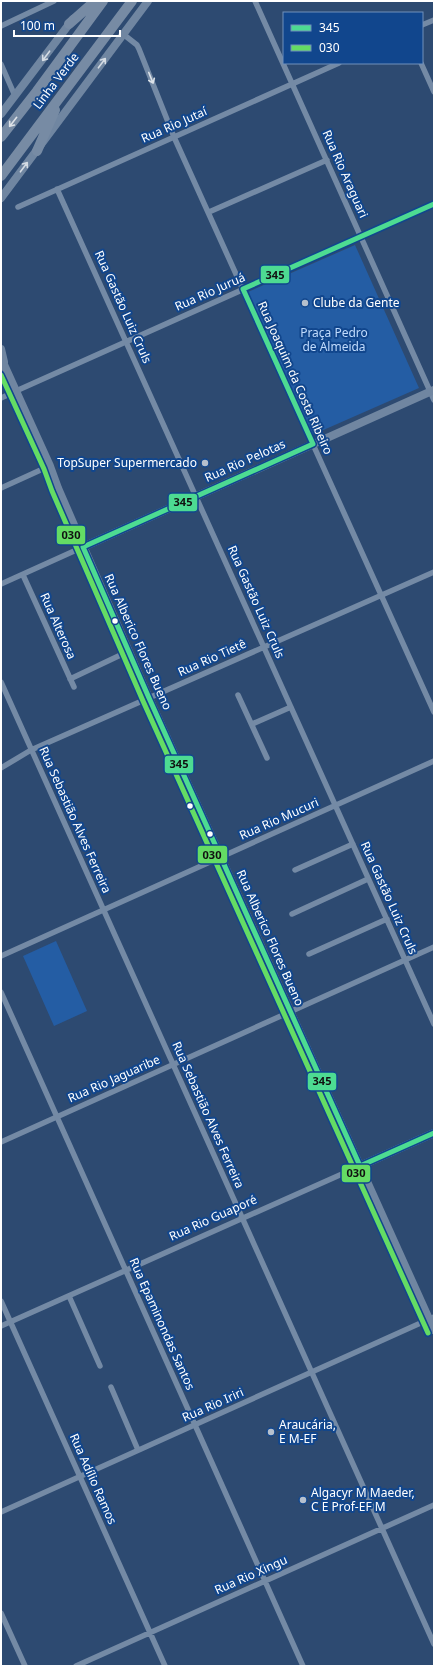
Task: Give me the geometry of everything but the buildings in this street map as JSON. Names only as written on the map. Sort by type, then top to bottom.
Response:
[{"type":"highway","points":[[69,24],[95,1]]},
{"type":"highway","name":"Linha Verde","points":[[1,137],[103,1]]},
{"type":"highway","name":"Linha Verde","points":[[1,176],[132,1]]},
{"type":"highway","points":[[104,40],[140,1]]},
{"type":"highway","points":[[36,150],[63,92]]},
{"type":"main road","points":[[1,114],[87,1]]},
{"type":"main road","points":[[1,198],[148,1]]},
{"type":"main road","points":[[1,349],[3,369]]},
{"type":"main road","name":"Rua Alberico Flores Bueno","points":[[1,358],[3,369],[50,466],[83,547],[149,698],[360,1166],[432,1318],[434,1330]]},
{"type":"main road","name":"Rua Rio Pelotas","points":[[83,547],[432,391]]},
{"type":"main road","name":"Rua Alberico Flores Bueno","points":[[14,392],[46,468],[58,488]]},
{"type":"main road","name":"Rua Rio Guaporé","points":[[360,1166],[434,1132]]},
{"type":"street","points":[[1,26],[54,1]]},
{"type":"street","name":"Rua Rio Araguari","points":[[255,1],[283,64]]},
{"type":"street","points":[[423,26],[434,20]]},
{"type":"street","name":"Rua Joaquim da Costa Ribeiro","points":[[123,34],[137,45],[139,49],[174,137],[434,712]]},
{"type":"street","points":[[1,64],[15,96]]},
{"type":"street","name":"Rua Rio Araguari","points":[[283,64],[432,391],[434,400]]},
{"type":"street","name":"Rua Rio Jutaí","points":[[18,207],[337,64]]},
{"type":"street","points":[[421,64],[434,92]]},
{"type":"street","points":[[208,212],[327,160]]},
{"type":"street","name":"Rua Gastão Luiz Cruls","points":[[58,189],[434,1024]]},
{"type":"street","name":"Rua Rio Juruá","points":[[1,398],[434,204]]},
{"type":"street","points":[[1,488],[46,468]]},
{"type":"street","name":"Rua Rio Pelotas","points":[[1,584],[83,547]]},
{"type":"street","name":"Rua Rio Tietê","points":[[1,768],[32,750],[434,572]]},
{"type":"street","name":"Rua Alterosa","points":[[23,575],[74,687]]},
{"type":"street","points":[[70,679],[129,651]]},
{"type":"street","name":"Rua Sebastião Alves Ferreira","points":[[1,682],[434,1644]]},
{"type":"street","points":[[238,695],[267,758]]},
{"type":"street","points":[[252,724],[291,707]]},
{"type":"street","name":"Rua Rio Mucuri","points":[[1,956],[434,761]]},
{"type":"street","points":[[295,870],[353,844]]},
{"type":"street","points":[[292,914],[368,879]]},
{"type":"street","points":[[309,954],[387,919]]},
{"type":"street","name":"Rua Rio Jaguaribe","points":[[1,1142],[434,947]]},
{"type":"street","name":"Rua Epaminondas Santos","points":[[1,992],[303,1666]]},
{"type":"street","name":"Rua Rio Guaporé","points":[[1,1326],[360,1166]]},
{"type":"street","points":[[69,1296],[100,1366]]},
{"type":"street","name":"Rua Adílio Ramos","points":[[1,1301],[166,1666]]},
{"type":"street","name":"Rua Rio Iriri","points":[[1,1512],[432,1318]]},
{"type":"street","points":[[111,1387],[138,1450]]},
{"type":"street","name":"Rua Rio Xingu","points":[[76,1666],[434,1505]]},
{"type":"street","points":[[1,1613],[25,1666]]},
{"type":"green space","name":"Praça Pedro de Almeida","points":[[355,245],[419,388],[312,435],[248,292]]},
{"type":"green space","points":[[56,941],[87,1011],[54,1026],[23,956]]},
{"type":"transit line","name":"345","points":[[434,204],[243,289],[313,444],[83,547],[149,698],[360,1166],[434,1133]]},
{"type":"transit line","name":"030","points":[[1,375],[44,469],[52,491],[143,701],[428,1333]]},
{"type":"place","name":"Clube da Gente","points":[[305,303]]},
{"type":"place","name":"TopSuper Supermercado","points":[[205,463]]},
{"type":"place","name":"Araucária, E M-EF","points":[[271,1432]]},
{"type":"place","name":"Algacyr M Maeder, C E Prof-EF M","points":[[303,1500]]}]
